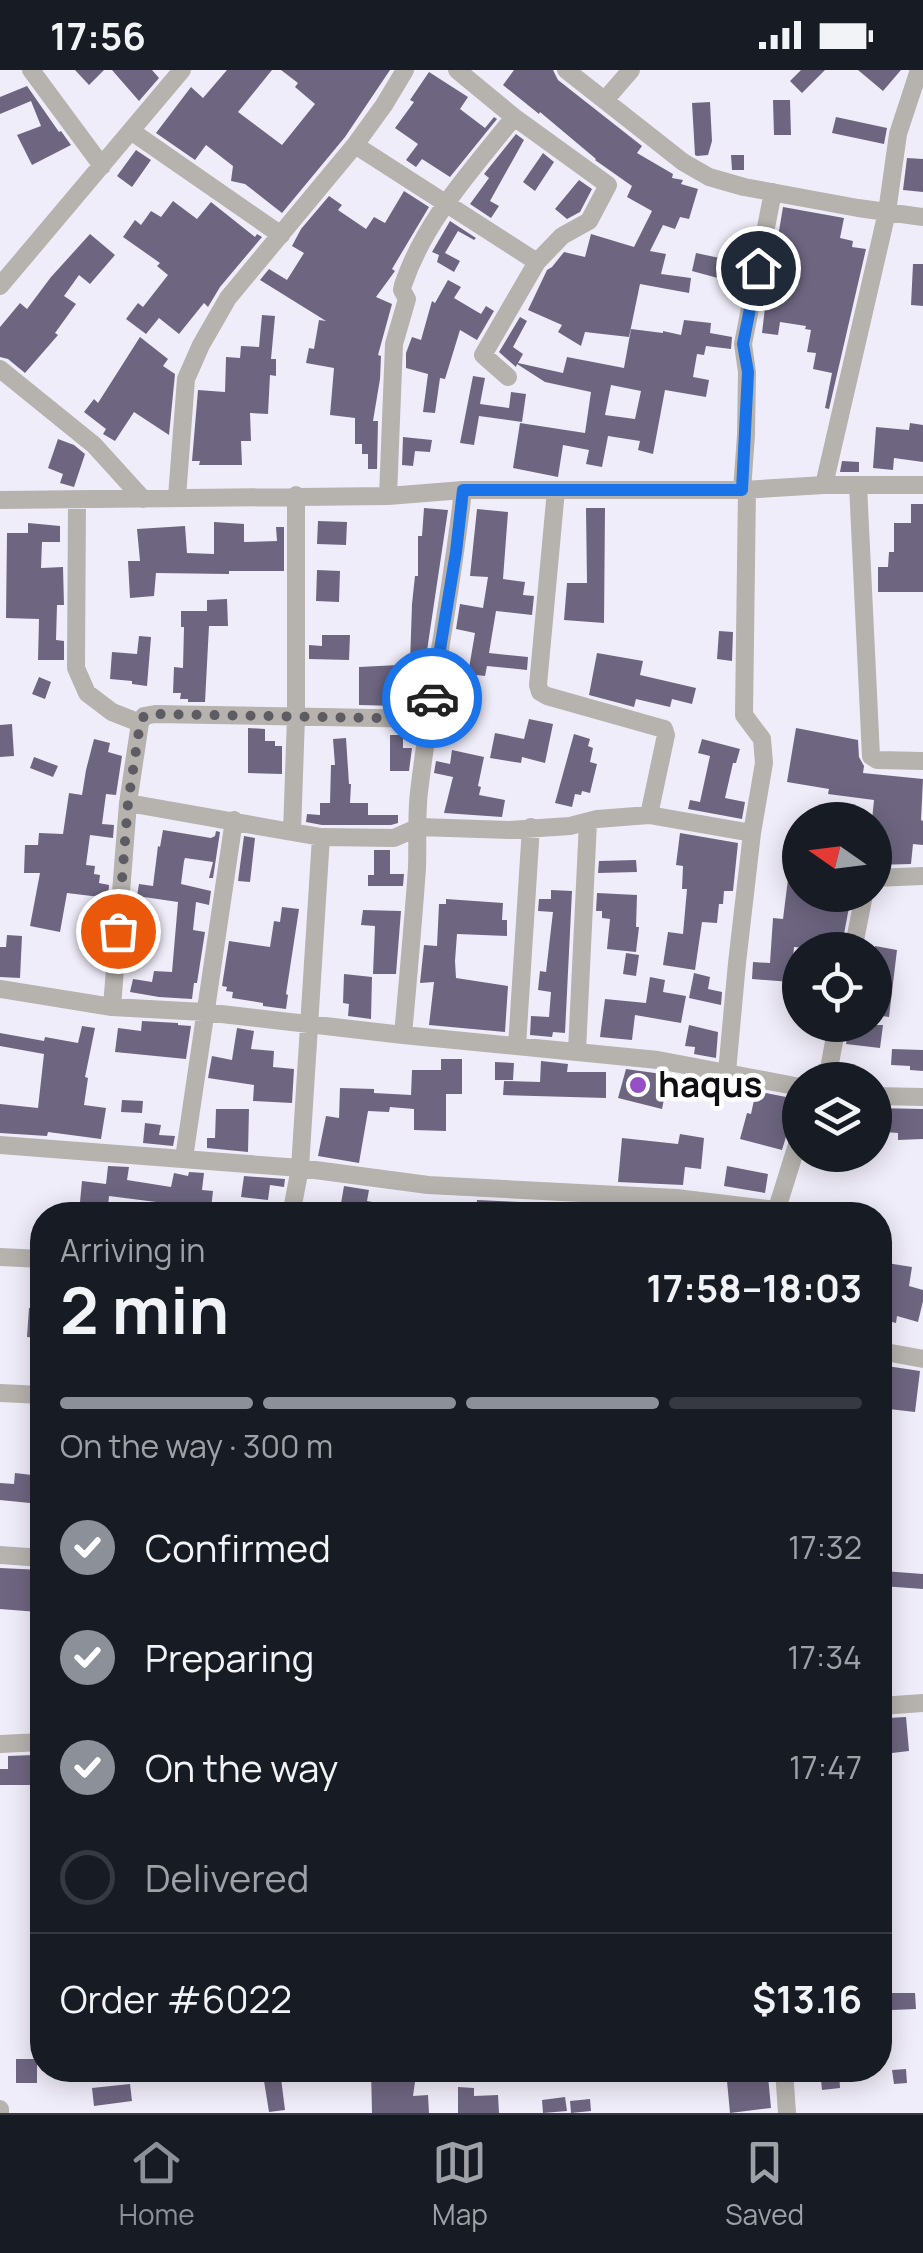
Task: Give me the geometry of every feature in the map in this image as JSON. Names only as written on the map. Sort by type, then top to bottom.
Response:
[{"type":"street","points":[[32,70],[102,166]]},
{"type":"street","points":[[0,286],[182,70]]},
{"type":"street","points":[[176,497],[186,379],[201,345],[228,298],[355,145],[405,70]]},
{"type":"street","points":[[457,70],[514,117],[608,184],[588,221],[562,236],[537,262],[484,355],[508,377]]},
{"type":"street","points":[[566,70],[708,177],[744,187],[923,217]]},
{"type":"street","points":[[605,100],[631,70]]},
{"type":"street","points":[[824,485],[887,212],[898,134],[919,70]]},
{"type":"street","points":[[388,496],[394,344],[408,300],[402,285],[426,232],[514,117]]},
{"type":"street","points":[[131,131],[280,235]]},
{"type":"street","points":[[355,145],[537,262]]},
{"type":"street","points":[[728,1072],[752,833],[764,763],[762,739],[744,715],[748,372],[743,344],[773,192]]},
{"type":"street","points":[[0,369],[94,444],[143,499]]},
{"type":"street","points":[[0,500],[923,484]]},
{"type":"street","points":[[858,485],[871,756],[877,760],[923,760]]},
{"type":"street","points":[[403,1036],[413,933],[418,798],[463,490]]},
{"type":"street","points":[[556,490],[540,692],[664,729],[666,735],[649,815]]},
{"type":"street","points":[[292,832],[296,496]]},
{"type":"street","points":[[77,501],[76,668],[87,693],[112,712],[140,724]]},
{"type":"street","points":[[112,1006],[128,803],[144,716],[428,719]]},
{"type":"street","points":[[128,803],[321,837],[394,838],[419,826],[508,830],[649,815],[752,833]]},
{"type":"street","points":[[184,1158],[234,820]]},
{"type":"street","points":[[577,1051],[588,822]]},
{"type":"street","points":[[518,1046],[531,827]]},
{"type":"street","points":[[293,1202],[300,1168],[321,837]]},
{"type":"street","points":[[892,877],[923,876]]},
{"type":"street","points":[[0,989],[112,1006],[204,1012],[658,1060],[782,1083]]},
{"type":"street","points":[[892,1096],[923,1097]]},
{"type":"street","points":[[0,1145],[300,1168],[428,1185],[705,1202]]},
{"type":"street","points":[[779,1202],[788,1172]]},
{"type":"street","points":[[0,1257],[30,1258]]},
{"type":"street","points":[[892,1353],[923,1359]]},
{"type":"street","points":[[0,1394],[30,1395]]},
{"type":"street","points":[[0,1555],[30,1557]]},
{"type":"street","points":[[892,1705],[923,1703]]},
{"type":"street","points":[[0,1744],[30,1743]]},
{"type":"street","points":[[785,2082],[787,2113]]},
{"type":"building","points":[[75,70],[104,70],[89,85]]},
{"type":"building","points":[[112,70],[152,70],[159,78],[139,101]]},
{"type":"building","points":[[227,70],[272,70],[238,112],[282,145],[315,104],[281,70],[390,70],[345,137],[282,213],[245,184],[231,181],[233,166],[206,145],[195,160],[156,133],[191,87],[203,98]]},
{"type":"building","points":[[514,70],[553,70],[558,80],[642,146],[637,153],[673,174],[672,178],[683,180],[681,184],[698,189],[689,219],[680,217],[675,229],[663,225],[650,251],[666,254],[661,274],[691,278],[689,293],[640,284],[629,337],[585,332],[581,346],[558,332],[562,325],[528,310],[547,270],[564,252],[585,257],[591,234],[634,247],[652,211],[627,197],[632,186],[503,85]]},
{"type":"building","points":[[801,70],[825,70],[802,93],[790,81]]},
{"type":"building","points":[[858,70],[901,70],[883,91]]},
{"type":"building","points":[[429,72],[468,97],[460,109],[485,128],[494,117],[497,119],[450,177],[422,159],[416,167],[406,160],[418,144],[395,128]]},
{"type":"building","points":[[27,86],[71,145],[32,165],[17,135],[41,126],[31,101],[0,114],[0,97]]},
{"type":"building","points":[[773,100],[790,100],[791,135],[774,135]]},
{"type":"building","points":[[710,102],[712,141],[708,155],[697,156],[692,103]]},
{"type":"building","points":[[836,117],[887,128],[884,144],[832,133]]},
{"type":"building","points":[[516,134],[524,140],[490,201],[499,206],[491,218],[470,204],[489,178],[484,174]]},
{"type":"building","points":[[136,150],[151,160],[132,187],[117,176]]},
{"type":"building","points":[[543,153],[554,162],[535,191],[523,182]]},
{"type":"building","points":[[731,155],[744,155],[744,170],[732,170]]},
{"type":"building","points":[[907,158],[923,159],[923,192],[903,190]]},
{"type":"building","points":[[579,180],[592,189],[580,212],[567,219],[555,209]]},
{"type":"building","points":[[404,191],[429,207],[392,269],[395,271],[376,297],[392,304],[378,355],[380,379],[373,421],[378,421],[377,469],[368,469],[368,454],[362,454],[362,444],[355,444],[355,418],[330,415],[334,368],[306,363],[309,348],[314,349],[319,320],[326,321],[260,280],[269,269],[287,280],[304,253],[292,246],[329,196],[342,205],[338,210],[366,229],[374,217],[385,223]]},
{"type":"building","points":[[173,201],[197,219],[211,202],[255,237],[262,237],[208,307],[204,303],[179,334],[159,318],[146,334],[126,319],[138,303],[143,307],[168,275],[157,266],[160,263],[123,237],[135,220],[141,225],[151,211],[161,217]]},
{"type":"building","points":[[783,207],[844,218],[840,238],[853,241],[852,247],[866,249],[829,409],[825,408],[832,373],[813,369],[816,353],[807,352],[811,330],[780,322],[778,335],[762,333]]},
{"type":"building","points":[[450,221],[476,238],[458,231],[445,253],[460,261],[454,272],[437,262],[439,255],[432,252]]},
{"type":"building","points":[[90,234],[115,255],[90,284],[79,275],[64,296],[76,304],[55,333],[58,335],[25,373],[0,357],[0,327],[20,303],[27,309]]},
{"type":"building","points":[[696,253],[729,260],[725,280],[692,271]]},
{"type":"building","points":[[913,264],[923,264],[923,306],[911,305]]},
{"type":"building","points":[[448,280],[461,287],[454,298],[481,314],[486,306],[494,311],[477,340],[460,330],[445,379],[440,378],[435,413],[423,412],[428,374],[406,368],[406,353],[412,337],[421,340],[432,301],[435,303]]},
{"type":"building","points":[[262,315],[275,316],[271,359],[276,359],[276,376],[270,375],[268,414],[250,413],[251,441],[241,441],[242,465],[199,465],[200,461],[192,461],[198,390],[225,392],[226,357],[240,358],[241,346],[259,347]]},
{"type":"building","points":[[520,317],[527,321],[513,347],[523,354],[518,363],[563,373],[567,357],[624,368],[631,329],[681,335],[684,320],[711,323],[710,333],[732,337],[731,349],[706,346],[704,355],[697,354],[693,377],[709,380],[706,397],[665,390],[653,454],[638,450],[640,441],[608,436],[602,467],[586,464],[589,450],[563,445],[558,477],[513,468],[520,423],[585,433],[591,392],[545,382],[517,364],[516,367],[499,352]],"holes":[[[611,385],[641,391],[635,419],[605,415]]]},
{"type":"building","points":[[140,337],[168,359],[163,366],[175,374],[169,435],[134,412],[115,441],[103,434],[106,429],[84,412],[94,399],[98,403]]},
{"type":"building","points":[[473,376],[485,378],[480,404],[509,408],[511,392],[526,394],[522,422],[479,416],[474,445],[460,443]]},
{"type":"building","points":[[910,423],[923,425],[923,462],[894,458],[893,470],[873,468],[876,427],[909,430]]},
{"type":"building","points":[[403,437],[432,440],[430,452],[415,451],[413,466],[402,465]]},
{"type":"building","points":[[58,439],[85,454],[74,487],[60,483],[63,474],[48,468]]},
{"type":"building","points":[[842,461],[859,462],[859,472],[840,472]]},
{"type":"building","points":[[911,504],[923,504],[923,592],[878,592],[878,567],[888,567],[889,552],[894,552],[894,523],[911,523]]},
{"type":"building","points":[[424,508],[448,510],[425,664],[410,663],[418,536],[422,536]]},
{"type":"building","points":[[586,508],[605,508],[604,623],[564,620],[567,583],[587,583]]},
{"type":"building","points":[[477,509],[508,512],[503,579],[525,582],[523,595],[534,596],[532,615],[496,611],[489,653],[528,657],[527,670],[487,666],[485,676],[468,674],[475,633],[456,629],[460,604],[483,608],[488,577],[470,576]]},
{"type":"building","points":[[318,521],[347,522],[346,545],[317,544]]},
{"type":"building","points":[[214,522],[244,524],[244,542],[277,541],[276,527],[284,527],[284,571],[156,573],[154,596],[130,598],[128,561],[140,561],[137,529],[185,526],[187,553],[214,554]]},
{"type":"building","points":[[28,523],[60,526],[60,542],[42,542],[41,568],[63,567],[64,605],[57,605],[56,640],[64,641],[64,660],[38,660],[39,619],[6,618],[7,533],[28,533]]},
{"type":"building","points":[[317,570],[340,571],[339,602],[316,601]]},
{"type":"building","points":[[227,599],[228,626],[209,626],[205,702],[180,699],[181,693],[173,693],[174,667],[183,668],[181,611],[207,611],[207,600]]},
{"type":"building","points":[[719,631],[733,632],[732,661],[717,659]]},
{"type":"building","points":[[322,635],[350,635],[349,660],[309,659],[309,645],[322,646]]},
{"type":"building","points":[[139,636],[151,637],[147,686],[110,679],[112,652],[137,654]]},
{"type":"building","points":[[597,653],[643,661],[640,675],[696,688],[692,704],[672,699],[670,707],[636,699],[634,707],[589,695]]},
{"type":"building","points":[[399,665],[399,706],[359,705],[359,667]]},
{"type":"building","points":[[39,677],[51,682],[45,699],[32,694]]},
{"type":"building","points":[[529,719],[553,724],[545,763],[522,757],[521,763],[490,758],[495,733],[524,739]]},
{"type":"building","points":[[12,724],[14,756],[0,757],[0,725]]},
{"type":"building","points":[[248,728],[265,729],[265,741],[282,746],[282,774],[248,773]]},
{"type":"building","points":[[796,728],[858,740],[863,773],[923,779],[923,845],[913,844],[911,864],[892,865],[892,802],[828,794],[829,789],[787,782]]},
{"type":"building","points":[[574,734],[590,739],[590,762],[597,764],[590,793],[575,794],[572,807],[555,803]]},
{"type":"building","points":[[390,735],[403,735],[403,748],[412,748],[409,771],[390,771]]},
{"type":"building","points":[[346,738],[350,803],[368,803],[368,815],[398,815],[398,823],[306,822],[307,814],[320,815],[320,803],[330,803],[331,765],[335,765],[333,739]]},
{"type":"building","points":[[94,739],[110,743],[108,752],[122,756],[116,795],[106,794],[102,824],[114,825],[113,838],[90,835],[86,865],[95,866],[99,883],[109,885],[108,898],[67,893],[60,932],[30,926],[40,873],[24,873],[25,845],[38,845],[39,833],[63,834],[69,793],[82,795]]},
{"type":"building","points":[[702,739],[740,749],[725,798],[745,802],[742,819],[688,809],[690,800],[700,802],[710,756],[698,753]]},
{"type":"building","points":[[452,750],[484,757],[479,795],[505,800],[502,817],[444,813],[453,777],[434,773],[436,761],[450,764]]},
{"type":"building","points":[[34,757],[58,766],[53,777],[30,768]]},
{"type":"building","points":[[163,830],[211,838],[216,831],[220,832],[213,878],[209,878],[213,862],[185,858],[184,861],[181,884],[211,891],[209,905],[196,902],[193,930],[205,932],[192,999],[130,992],[133,979],[152,982],[154,971],[172,972],[178,902],[137,896],[139,884],[153,886]]},
{"type":"building","points":[[680,833],[738,843],[733,891],[724,891],[717,923],[702,922],[695,970],[663,965],[668,932],[683,934],[687,889],[682,889],[683,866],[676,865]]},
{"type":"building","points":[[244,836],[255,838],[250,882],[238,881]]},
{"type":"building","points":[[374,850],[390,850],[390,874],[404,874],[403,886],[368,886],[368,875],[374,875]]},
{"type":"building","points":[[636,860],[637,872],[598,873],[599,861]]},
{"type":"building","points":[[551,890],[572,891],[565,1033],[553,1032],[552,1037],[530,1035],[531,1016],[549,1017],[551,992],[538,990],[540,971],[546,972],[553,912],[538,911],[539,899],[551,899]]},
{"type":"building","points":[[597,893],[637,895],[636,952],[607,949],[610,919],[602,918],[602,911],[596,911]]},
{"type":"building","points":[[446,899],[503,903],[502,920],[507,920],[507,936],[457,934],[455,961],[456,978],[508,986],[505,1032],[429,1025],[434,982],[420,983],[424,945],[437,946],[439,904],[446,904]]},
{"type":"building","points":[[282,907],[299,909],[286,1009],[232,998],[233,992],[222,986],[229,941],[270,947],[274,921],[280,922]]},
{"type":"building","points":[[363,910],[401,911],[396,974],[373,974],[375,926],[361,925]]},
{"type":"building","points":[[784,912],[848,912],[844,932],[782,932],[782,981],[752,979],[753,962],[770,963],[773,918],[783,919]]},
{"type":"building","points":[[7,935],[22,936],[20,978],[0,977],[0,947],[6,947]]},
{"type":"building","points":[[892,949],[897,950],[892,992]]},
{"type":"building","points":[[626,953],[639,955],[636,976],[623,974]]},
{"type":"building","points":[[694,973],[710,977],[708,989],[722,992],[721,1005],[689,998]]},
{"type":"building","points":[[344,974],[372,977],[371,1019],[348,1016],[349,1004],[343,1003]]},
{"type":"building","points":[[650,977],[665,980],[663,992],[686,996],[681,1023],[635,1015],[632,1040],[600,1037],[605,999],[646,1003]]},
{"type":"building","points":[[142,1021],[191,1026],[186,1059],[115,1052],[118,1028],[141,1031]]},
{"type":"building","points":[[689,1025],[718,1032],[716,1058],[694,1054],[695,1047],[685,1046]]},
{"type":"building","points":[[82,1026],[95,1028],[84,1105],[106,1108],[101,1139],[48,1132],[47,1136],[0,1133],[0,1104],[38,1108],[44,1054],[0,1046],[0,1033],[78,1043]]},
{"type":"building","points":[[237,1028],[254,1031],[251,1049],[274,1051],[273,1067],[294,1069],[292,1103],[253,1101],[254,1085],[208,1078],[212,1056],[232,1060]]},
{"type":"building","points":[[846,1042],[881,1042],[880,1048]]},
{"type":"building","points":[[892,1049],[923,1050],[923,1071],[891,1062]]},
{"type":"building","points":[[441,1059],[462,1059],[462,1094],[446,1094],[446,1131],[414,1130],[414,1109],[390,1107],[389,1112],[368,1111],[359,1163],[318,1156],[326,1116],[339,1118],[340,1088],[411,1095],[412,1070],[441,1070]]},
{"type":"building","points":[[541,1061],[568,1064],[567,1072],[606,1072],[606,1098],[503,1095],[504,1081],[540,1082]]},
{"type":"building","points":[[495,1062],[514,1063],[513,1080],[495,1080]]},
{"type":"building","name":"haqus","points":[[626,1069],[669,1075],[662,1109],[618,1098]]},
{"type":"building","points":[[756,1091],[782,1096],[782,1150],[740,1139],[747,1113],[751,1114]]},
{"type":"building","points":[[122,1100],[143,1101],[142,1113],[121,1112]]},
{"type":"building","points":[[892,1108],[923,1109],[923,1139],[898,1140],[898,1133],[892,1133]]},
{"type":"building","points":[[216,1109],[249,1109],[248,1152],[207,1148],[207,1138],[215,1138]]},
{"type":"building","points":[[145,1123],[161,1125],[159,1135],[175,1136],[173,1146],[143,1143]]},
{"type":"building","points":[[680,1134],[704,1138],[701,1169],[685,1167],[683,1185],[618,1182],[622,1138],[678,1144]]},
{"type":"building","points":[[108,1166],[129,1167],[127,1180],[171,1187],[174,1173],[204,1173],[202,1190],[213,1191],[212,1202],[156,1202],[109,1196],[108,1202],[80,1202],[82,1181],[106,1184]]},
{"type":"building","points":[[727,1166],[768,1174],[765,1193],[724,1186]]},
{"type":"building","points":[[244,1176],[285,1179],[284,1187],[270,1185],[268,1200],[241,1197]]},
{"type":"building","points":[[344,1186],[369,1190],[367,1201],[373,1202],[341,1202]]},
{"type":"building","points":[[892,1264],[912,1267],[909,1286],[923,1290],[918,1322],[897,1316],[896,1323],[892,1322]]},
{"type":"building","points":[[892,1367],[920,1371],[915,1412],[892,1409]]},
{"type":"building","points":[[15,1473],[30,1475],[30,1503],[0,1500],[0,1483],[14,1484]]},
{"type":"building","points":[[0,1568],[30,1569],[30,1611],[0,1609]]},
{"type":"building","points":[[892,1572],[923,1574],[923,1589],[892,1587]]},
{"type":"building","points":[[906,1717],[909,1751],[892,1753],[892,1718]]},
{"type":"building","points":[[30,1755],[30,1785],[0,1785],[0,1769],[8,1769],[8,1756]]},
{"type":"building","points":[[892,1993],[915,1993],[916,2009],[892,2010]]},
{"type":"building","points":[[16,2059],[30,2059],[30,2082],[37,2083],[16,2083]]},
{"type":"building","points":[[906,2069],[907,2083],[894,2084],[892,2070]]},
{"type":"building","points":[[264,2082],[282,2082],[285,2110],[269,2112]]},
{"type":"building","points":[[371,2082],[415,2082],[413,2096],[428,2095],[429,2113],[372,2113]]},
{"type":"building","points":[[727,2082],[769,2082],[771,2108],[730,2113]]},
{"type":"building","points":[[821,2082],[840,2082],[840,2088],[822,2090]]},
{"type":"building","points":[[130,2084],[132,2101],[94,2106],[92,2088]]},
{"type":"building","points":[[458,2087],[474,2088],[474,2096],[498,2095],[499,2113],[458,2113]]},
{"type":"building","points":[[565,2097],[567,2111],[543,2113],[542,2100]]},
{"type":"building","points":[[590,2099],[591,2111],[571,2113],[570,2101]]},
{"type":"way so far","points":[[118,931],[128,803],[144,716],[428,719],[432,698]]},
{"type":"place","name":"haqus","points":[[638,1085]]},
{"type":"route","points":[[432,698],[463,490],[742,490],[748,372],[743,344],[758,268]]}]
